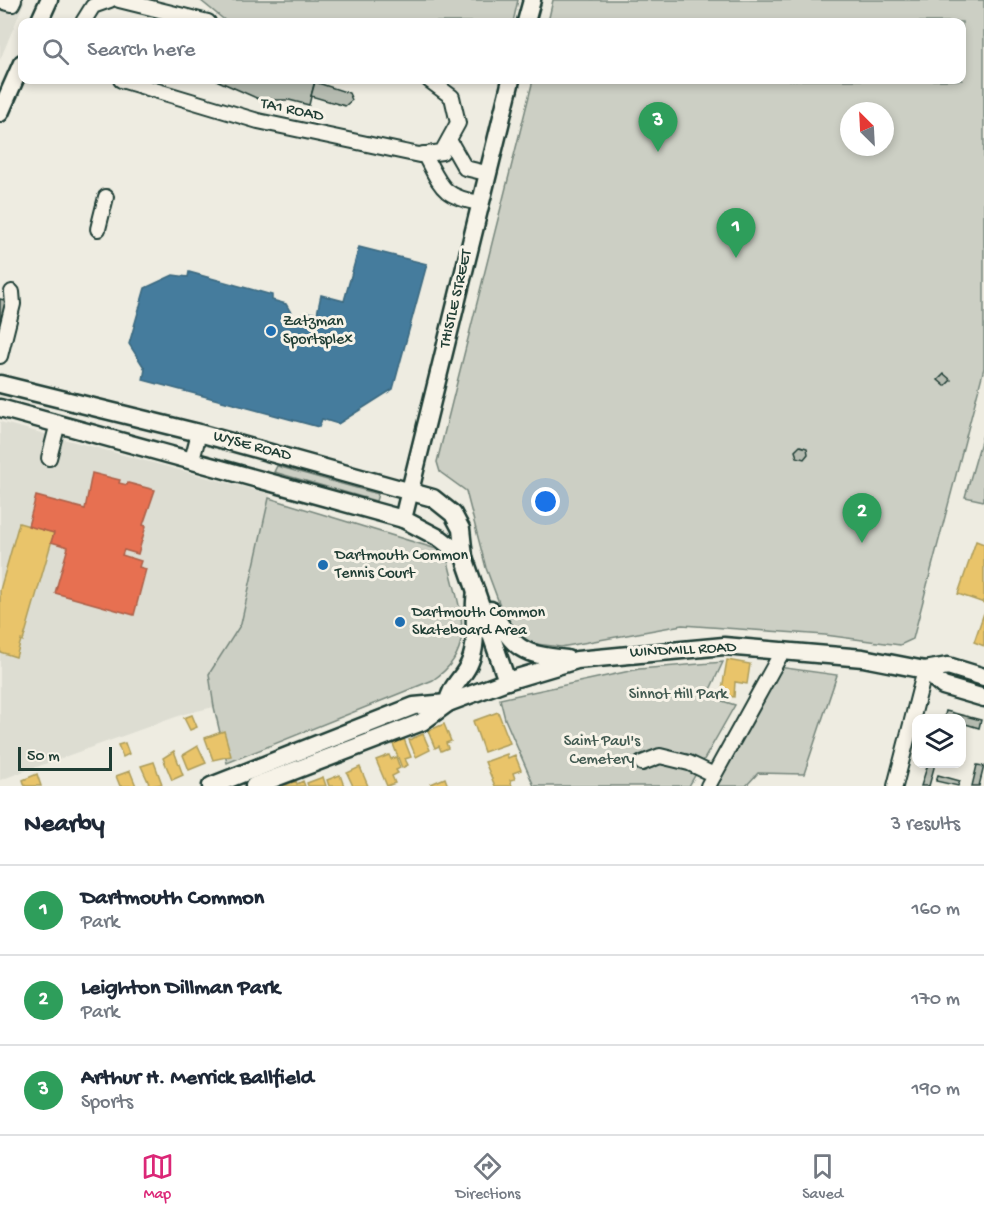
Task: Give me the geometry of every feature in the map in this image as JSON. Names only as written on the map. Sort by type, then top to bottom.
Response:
[{"type":"main road","points":[[41,18],[49,0]]},
{"type":"main road","points":[[527,18],[532,0]]},
{"type":"main road","points":[[0,113],[18,72]]},
{"type":"main road","name":"THISTLE STREET","points":[[403,519],[486,173],[510,84]]},
{"type":"main road","name":"WYSE ROAD","points":[[0,384],[199,433],[411,490],[433,498],[453,514],[461,529],[464,557],[507,681]]},
{"type":"main road","name":"WYSE ROAD","points":[[0,408],[403,519],[441,539],[464,557]]},
{"type":"main road","points":[[476,587],[511,641],[533,656],[577,660]]},
{"type":"main road","points":[[448,703],[450,690],[470,662],[475,638],[473,610],[476,587]]},
{"type":"main road","name":"WINDMILL ROAD","points":[[254,786],[414,706],[448,703],[507,681],[577,660],[724,646],[863,658],[924,670]]},
{"type":"main road","points":[[924,670],[948,666],[984,677]]},
{"type":"main road","points":[[924,670],[943,686],[984,698]]},
{"type":"main road","name":"WINDMILL ROAD","points":[[212,786],[270,777]]},
{"type":"street","points":[[0,1],[12,4],[14,0]]},
{"type":"street","points":[[86,18],[93,6],[110,0]]},
{"type":"street","points":[[119,0],[192,18]]},
{"type":"street","name":"TA1 ROAD","points":[[135,84],[258,121],[384,149],[424,154]]},
{"type":"street","points":[[434,84],[452,97],[458,123],[442,152],[424,154],[447,194],[458,199],[480,203]]},
{"type":"street","points":[[448,140],[465,168],[486,173]]},
{"type":"street","points":[[98,229],[106,197]]},
{"type":"street","points":[[0,357],[13,304],[12,292]]},
{"type":"street","points":[[49,458],[58,423]]},
{"type":"street","points":[[192,460],[199,433]]},
{"type":"street","points":[[642,763],[660,756],[689,763],[711,780],[774,670],[783,650]]},
{"type":"street","points":[[895,786],[924,670]]},
{"type":"shaded area","points":[[0,0],[25,0],[0,60]]},
{"type":"shaded area","points":[[0,422],[270,494],[241,624],[209,674],[214,707],[184,714],[0,780]]},
{"type":"green space","points":[[200,0],[518,0],[514,18],[222,18]]},
{"type":"green space","points":[[553,0],[984,0],[984,368],[913,639],[900,645],[825,635],[682,625],[561,647],[527,643],[504,616],[486,568],[466,491],[440,472],[437,462],[532,84],[966,84],[966,18],[549,18]]},
{"type":"green space","points":[[984,431],[984,501],[965,497]]},
{"type":"green space","points":[[277,466],[378,494],[376,501],[274,472]]},
{"type":"green space","points":[[269,498],[440,550],[448,561],[460,610],[461,640],[457,654],[448,668],[433,680],[227,763],[209,674],[241,624]]},
{"type":"green space","points":[[723,662],[707,696],[735,705],[689,786],[534,786],[505,719],[500,699],[639,669]]},
{"type":"green space","points":[[778,667],[837,675],[804,774],[758,773],[746,786],[715,786]]},
{"type":"building: Homes","points":[[19,523],[54,533],[23,641],[21,640],[16,657],[0,652],[0,590]]},
{"type":"building: Homes","points":[[976,541],[984,544],[984,603],[958,594]]},
{"type":"building: Homes","points":[[984,613],[984,646],[974,642]]},
{"type":"building: Homes","points":[[727,660],[750,664],[747,684],[735,682],[734,697],[721,695]]},
{"type":"building: Homes","points":[[498,712],[510,743],[484,752],[473,721]]},
{"type":"building: Homes","points":[[192,715],[197,727],[190,730],[184,718]]},
{"type":"building: Homes","points":[[444,724],[451,741],[446,743],[448,748],[441,751],[439,746],[435,748],[428,731]]},
{"type":"building: Homes","points":[[224,731],[231,756],[213,760],[205,738]]},
{"type":"building: Homes","points":[[423,734],[430,750],[416,757],[409,740]]},
{"type":"building: Homes","points":[[404,739],[411,757],[405,759],[408,765],[402,768],[393,744]]},
{"type":"building: Homes","points":[[125,743],[129,754],[123,757],[118,745]]},
{"type":"building: Homes","points":[[198,746],[206,763],[189,770],[183,755]]},
{"type":"building: Homes","points":[[174,751],[183,775],[172,780],[163,758]]},
{"type":"building: Homes","points":[[507,754],[508,758],[515,755],[521,770],[513,773],[515,779],[510,780],[512,786],[495,786],[485,762]]},
{"type":"building: Homes","points":[[389,755],[391,759],[396,757],[400,768],[396,770],[398,773],[392,776],[395,783],[387,786],[376,760]]},
{"type":"building: Homes","points":[[154,762],[162,784],[150,786],[141,766]]},
{"type":"building: Homes","points":[[360,767],[368,786],[353,786],[347,773]]},
{"type":"building: Homes","points":[[130,771],[136,786],[120,786],[116,776]]},
{"type":"building: Homes","points":[[37,774],[41,786],[25,786],[23,780]]},
{"type":"building: Homes","points":[[340,775],[344,786],[329,786],[327,780]]},
{"type":"building: Homes","points":[[323,777],[326,786],[308,786],[307,783]]},
{"type":"building: Homes","points":[[445,778],[448,786],[432,786],[431,784]]},
{"type":"building: Homes","points":[[296,781],[297,784],[303,781],[305,786],[283,786]]},
{"type":"building: Shops","points":[[92,473],[120,480],[119,483],[155,490],[143,525],[146,526],[138,554],[124,550],[122,555],[141,561],[139,567],[146,569],[134,615],[55,593],[68,547],[51,542],[54,533],[28,526],[36,496],[85,509]]},
{"type":"building: Public","name":"Zatzman Sportsplex","points":[[359,247],[427,264],[393,389],[338,424],[322,419],[319,427],[143,380],[145,369],[129,344],[145,288],[173,275],[188,277],[189,272],[272,295],[272,300],[286,304],[294,318],[307,312],[317,314],[321,295],[344,301]]},
{"type":"building: Other","points":[[225,84],[314,84],[309,105],[289,100],[261,100]]},
{"type":"building: Other","points":[[314,84],[321,84],[349,93],[352,100],[345,106],[311,96]]},
{"type":"building: Other","points":[[0,299],[9,301],[0,328]]},
{"type":"building: Other","points":[[944,374],[951,380],[945,386],[938,380]]},
{"type":"building: Other","points":[[800,446],[807,448],[808,454],[804,459],[797,457],[795,451]]},
{"type":"building: Other","points":[[966,716],[981,720],[979,728],[966,724]]},
{"type":"building: Other","points":[[977,765],[984,766],[979,786],[972,786]]},
{"type":"building: Other","points":[[927,768],[934,768],[929,786],[921,786]]},
{"type":"building: Other","points":[[938,775],[960,781],[958,786],[936,781]]},
{"type":"place","name":"Arthur H. Merrick Ballfield","points":[[658,152]]},
{"type":"place","name":"Dartmouth Common","points":[[736,258]]},
{"type":"place","name":"Zatzman Sportsplex","points":[[271,331]]},
{"type":"place","name":"Leighton Dillman Park","points":[[862,543]]},
{"type":"place","name":"Dartmouth Common Tennis Court","points":[[323,565]]},
{"type":"place","name":"Dartmouth Common Skateboard Area","points":[[400,622]]},
{"type":"park label","name":"Sinnot Hill Park","points":[[678,695]]},
{"type":"park label","name":"Saint Paul's Cemetery","points":[[602,751]]}]
